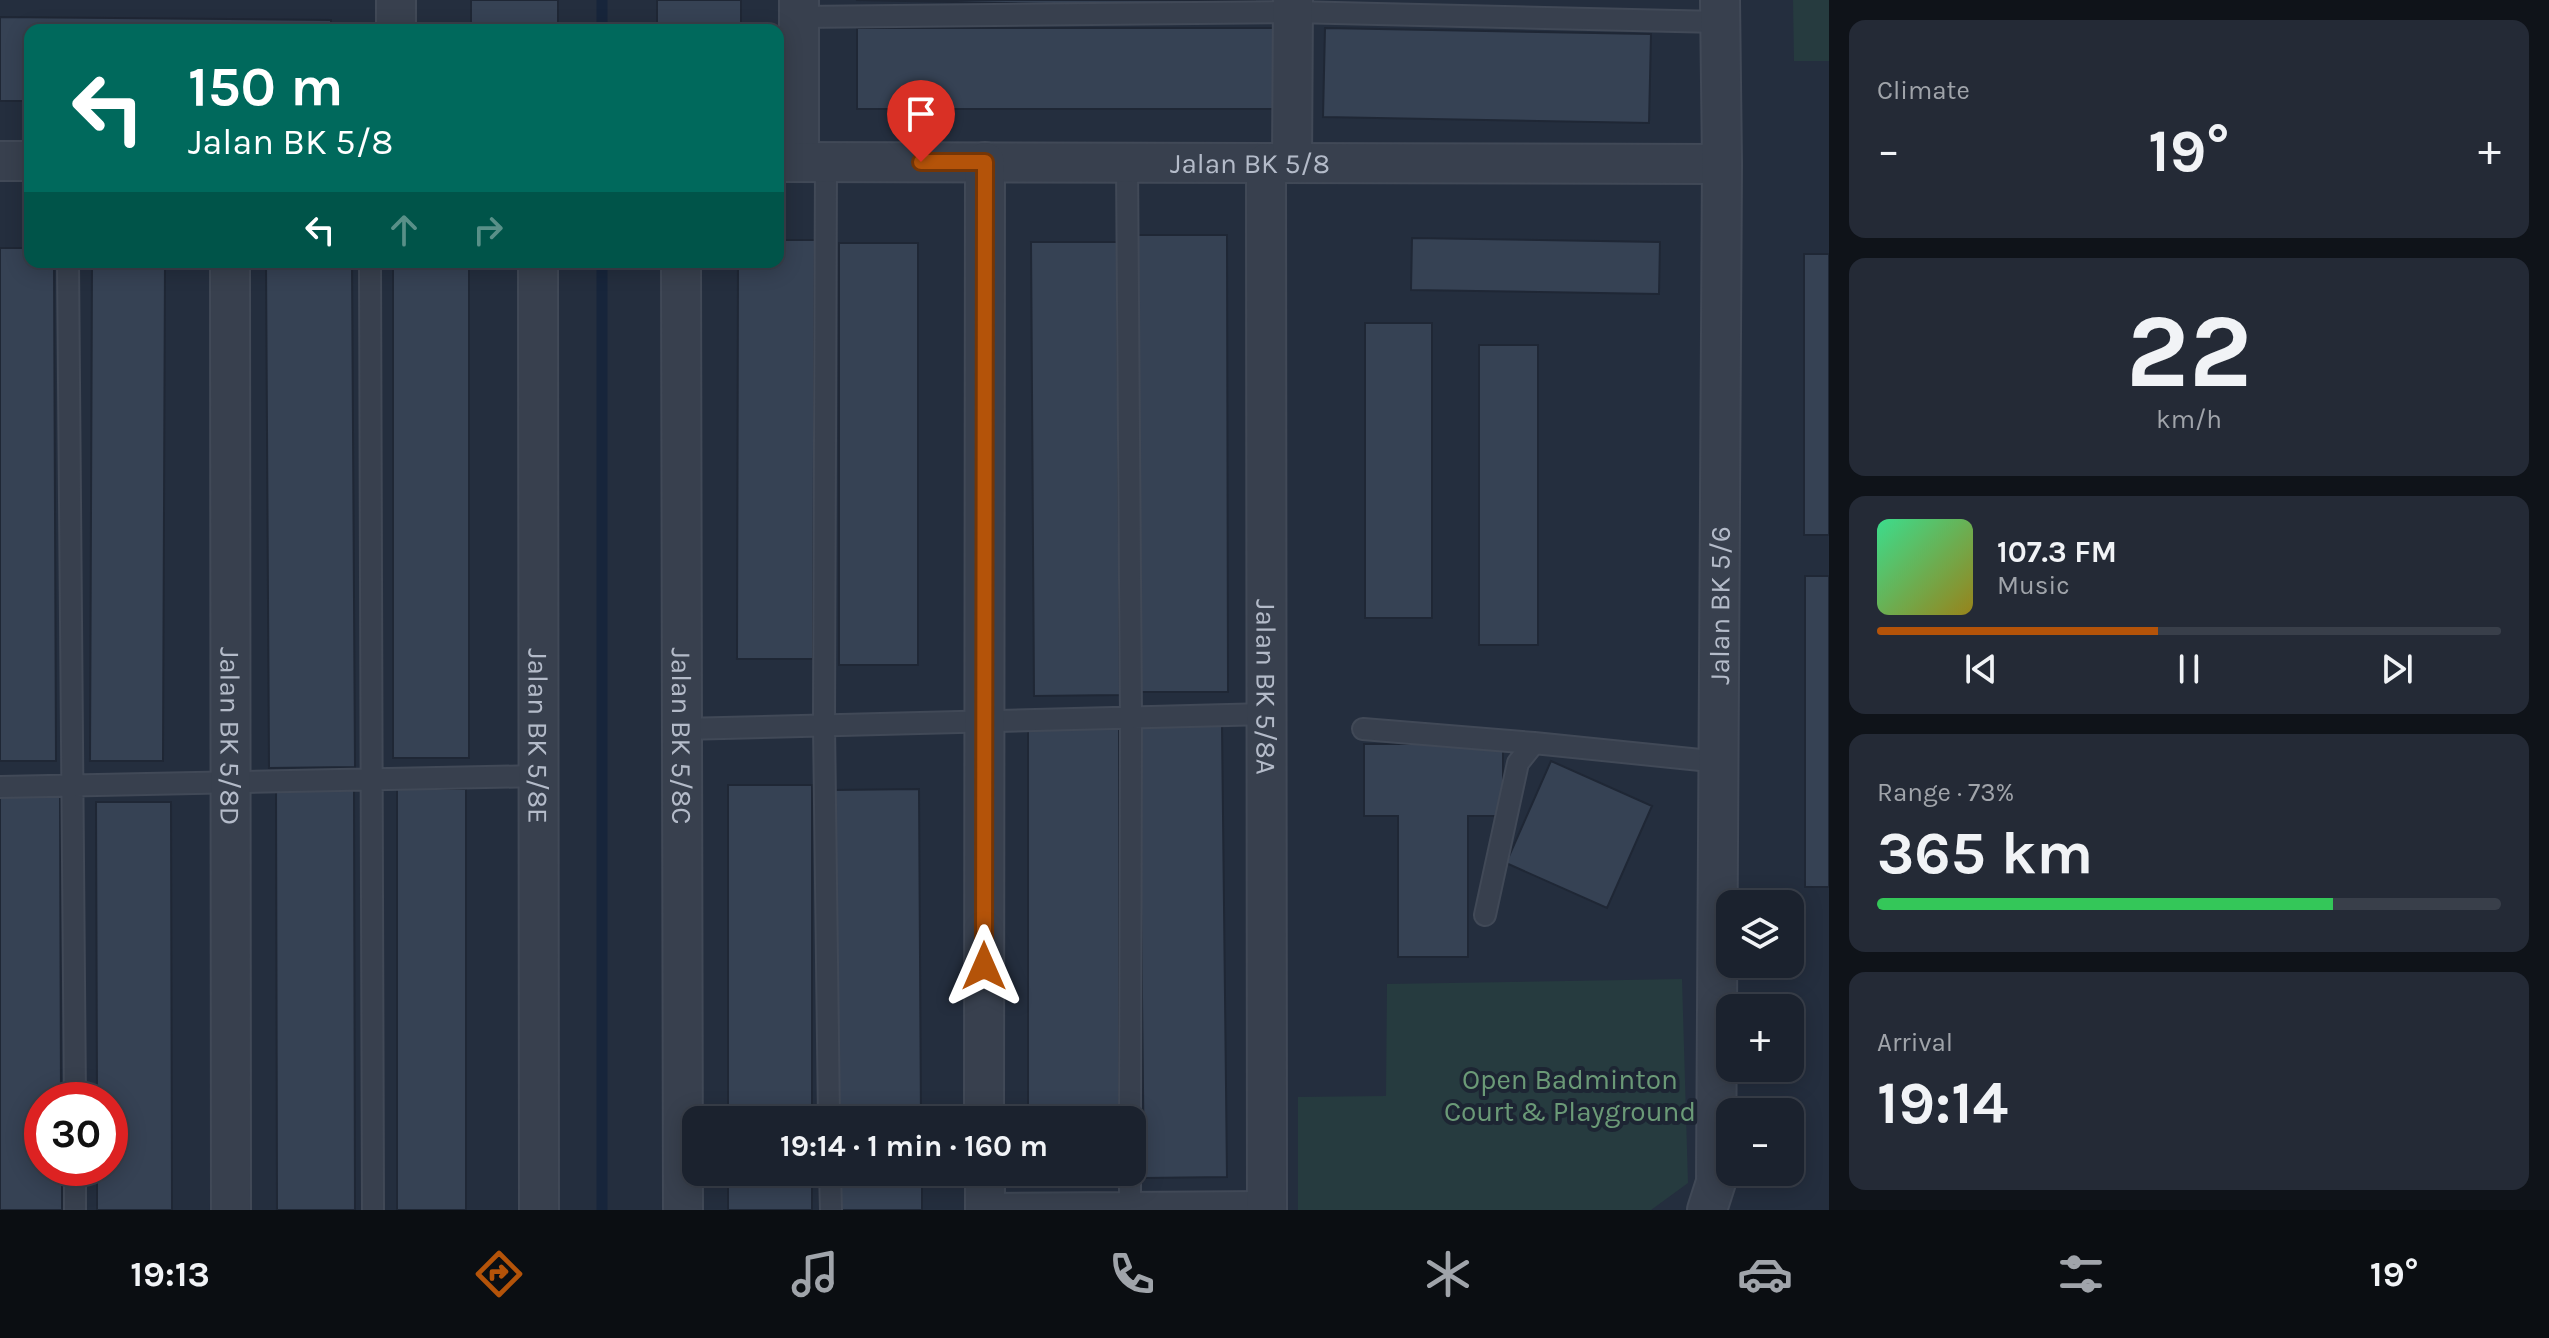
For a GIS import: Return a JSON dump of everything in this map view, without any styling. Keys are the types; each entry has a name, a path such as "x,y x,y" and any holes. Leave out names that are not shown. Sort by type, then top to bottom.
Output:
{"street":[{"path":"396,0 396,24"},
{"name":"Jalan BK 5/8A","path":"1267,1206 1267,714 1279,163 1293,6"},
{"path":"799,8 801,162"},
{"name":"Jalan BK 5/6","path":"1707,1210 1716,1182 1722,164 1719,11"},
{"path":"0,161 24,161"},
{"name":"Jalan BK 5/8","path":"801,162 1722,164"},
{"path":"984,1106 985,162"},
{"name":"Jalan BK 5/8D","path":"230,268 231,1210"},
{"name":"Jalan BK 5/8E","path":"538,268 539,1210"},
{"name":"Jalan BK 5/8C","path":"681,268 683,1210"}],"lane":[{"path":"799,8 1293,6 1719,11"},
{"path":"801,162 824,725 829,1106"},
{"path":"1127,163 1130,1106"},
{"path":"68,268 75,1082"},
{"path":"370,268 373,1210"},
{"path":"682,729 1267,714"},
{"path":"1363,729 1720,762"},
{"path":"1485,915 1518,763 1534,743"},
{"path":"0,787 539,776"},
{"path":"75,1186 75,1210"},
{"path":"830,1186 831,1210"},
{"path":"985,1195 1130,1206 1267,1206"}],"green space":[{"path":"1793,0 1829,0 1829,61 1794,61"},
{"name":"Open Badminton Court & Playground","path":"1682,979 1688,1183 1651,1210 1298,1210 1298,1097 1386,1096 1387,984"}],"building":[{"path":"471,0 558,0 558,24 471,24"},
{"path":"657,0 741,0 741,24 657,24"},
{"path":"856,0 1255,0 1255,8"},
{"path":"0,17 331,20 331,24 24,24 24,101 0,101"},
{"path":"857,28 1273,28 1273,109 857,109"},
{"path":"1325,28 1651,34 1649,123 1323,117"},
{"path":"1138,235 1227,235 1228,692 1139,692"},
{"path":"1412,238 1660,242 1659,294 1411,290"},
{"path":"784,240 815,240 813,659 737,659 738,268 784,268"},
{"path":"1031,242 1117,242 1120,695 1034,696"},
{"path":"839,243 918,243 918,665 839,665"},
{"path":"0,248 24,248 24,268 54,268 56,761 0,761"},
{"path":"1804,254 1829,254 1829,535 1804,535"},
{"path":"92,268 165,268 163,761 90,761"},
{"path":"266,268 352,268 355,767 269,768"},
{"path":"393,268 469,268 469,758 393,758"},
{"path":"1365,323 1432,323 1432,618 1365,618"},
{"path":"1479,345 1538,345 1538,645 1479,645"},
{"path":"1805,576 1829,576 1829,887 1805,887"},
{"path":"1028,720 1119,720 1119,1106 1028,1106"},
{"path":"1222,725 1227,1177 1146,1178 1139,726"},
{"path":"1364,744 1503,744 1503,816 1468,816 1468,957 1398,957 1398,816 1364,816"},
{"path":"1551,761 1652,806 1607,908 1506,863"},
{"path":"728,785 812,785 812,1106 728,1106"},
{"path":"276,786 354,786 355,1210 277,1210"},
{"path":"397,789 466,789 466,1210 397,1210"},
{"path":"919,789 921,1106 835,1106 833,790"},
{"path":"0,791 60,791 61,1082 24,1082 24,1186 62,1186 62,1210 0,1210"},
{"path":"96,802 171,802 172,1210 97,1210 97,1186 128,1186 128,1082 97,1082"},
{"path":"728,1186 812,1186 812,1210 728,1210"},
{"path":"835,1186 922,1186 922,1210 835,1210"}],"waterway":[{"path":"602,0 602,24"},
{"path":"602,268 602,1210"}],"route":[{"path":"921,162 985,162 984,966"}]}
